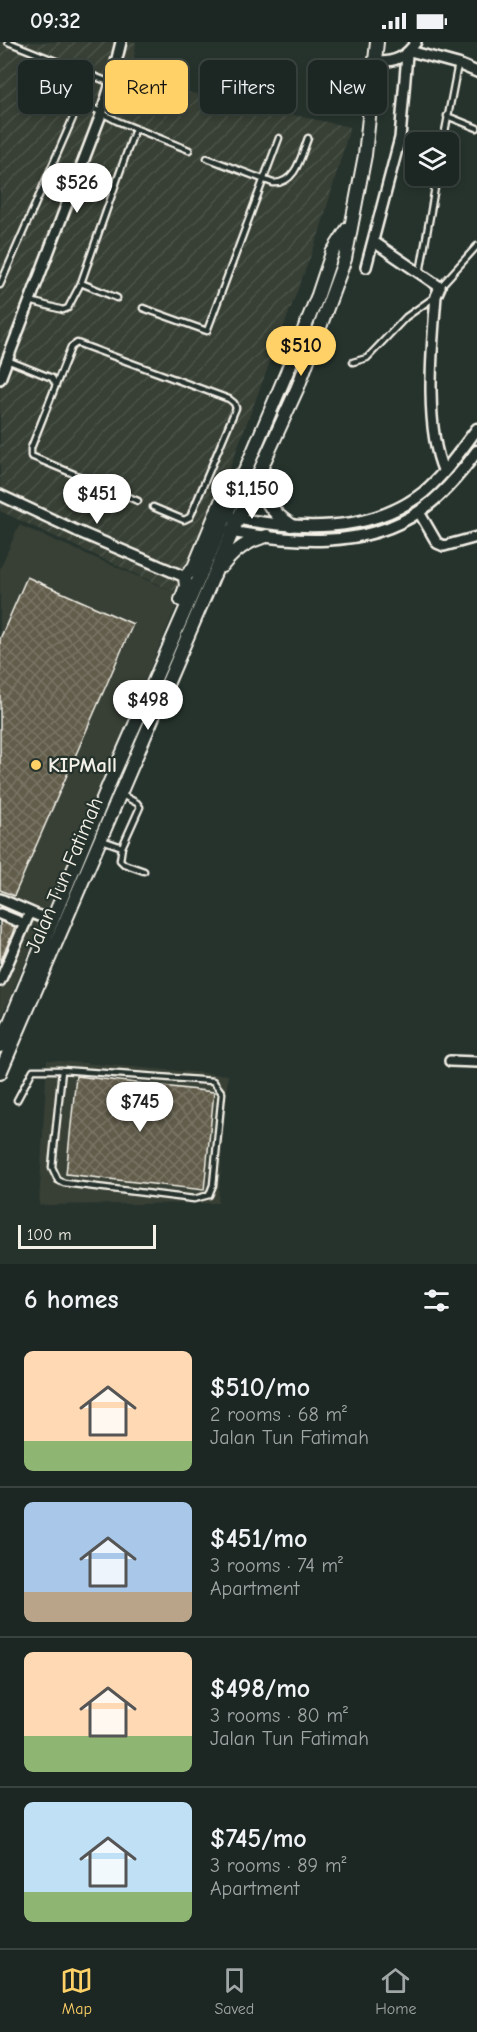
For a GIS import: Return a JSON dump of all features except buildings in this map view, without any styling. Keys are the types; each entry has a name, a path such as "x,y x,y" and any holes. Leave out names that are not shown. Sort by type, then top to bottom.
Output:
{"main road":[{"name":"Jalan Tun Fatimah","path":"376,60 377,42"},
{"name":"Jalan Tun Fatimah","path":"0,1046 182,615 232,518 265,462 298,387 345,259 369,114"},
{"name":"Jalan Tun Fatimah","path":"232,518 245,469 314,305 332,253 350,224"},
{"path":"265,462 263,478 265,499 271,509 291,525"},
{"path":"182,615 180,610 186,586 185,577 194,567 222,499 233,481 245,469"},
{"name":"Jalan Tun Fatimah","path":"0,1073 211,582 226,531"},
{"path":"211,582 239,548 255,539 267,536"}],"street":[{"path":"117,60 121,42"},
{"path":"366,267 400,138 409,53 416,42"},
{"path":"387,62 392,62 409,53 458,64 477,72"},
{"path":"0,379 4,362 30,301 105,102"},
{"path":"374,242 420,273 438,292 432,396 434,443 444,472"},
{"path":"232,518 291,525 345,524 366,521 388,514 424,491 444,472 477,429"},
{"path":"226,531 296,540 336,540 399,524 419,512 453,482 477,451"},
{"path":"0,495 185,577"},
{"path":"419,512 436,543 444,546 477,537"},
{"path":"0,899 53,922"},
{"path":"0,981 30,912"},
{"path":"0,914 25,924"},
{"path":"450,1061 477,1062"}],"lane":[{"path":"8,42 105,81"},
{"path":"445,132 458,64"},
{"path":"0,285 76,111 83,105 189,150"},
{"path":"447,116 477,128"},
{"path":"30,301 63,310 68,308 81,283 135,129"},
{"path":"143,308 207,331 279,138"},
{"path":"207,158 273,183 281,183 293,175 308,138"},
{"path":"420,273 435,186"},
{"path":"353,362 367,358 406,317 438,292 477,246"},
{"path":"81,283 117,298"},
{"path":"138,501 31,456 31,448 71,347 77,343 229,399 234,403 236,408 190,517 184,520 153,507"},
{"path":"4,362 52,378 56,385"},
{"path":"120,794 140,807 122,846 120,860 124,864 144,871"},
{"path":"101,840 122,846"},
{"path":"17,1100 33,1070 62,1070 213,1081 222,1093 213,1185 209,1195 194,1198 64,1183 58,1180 52,1167 62,1070"}],"shaded area":[{"path":"0,42 136,42 134,60 105,60 105,114 188,114 188,92 200,95 200,114 289,114 350,127 319,234 181,595 0,511"},
{"path":"19,525 181,595 0,1021 0,569"},
{"path":"47,1060 228,1075 218,1203 39,1205"}],"place":[{"name":"KIPMall","path":"36,765"}]}
